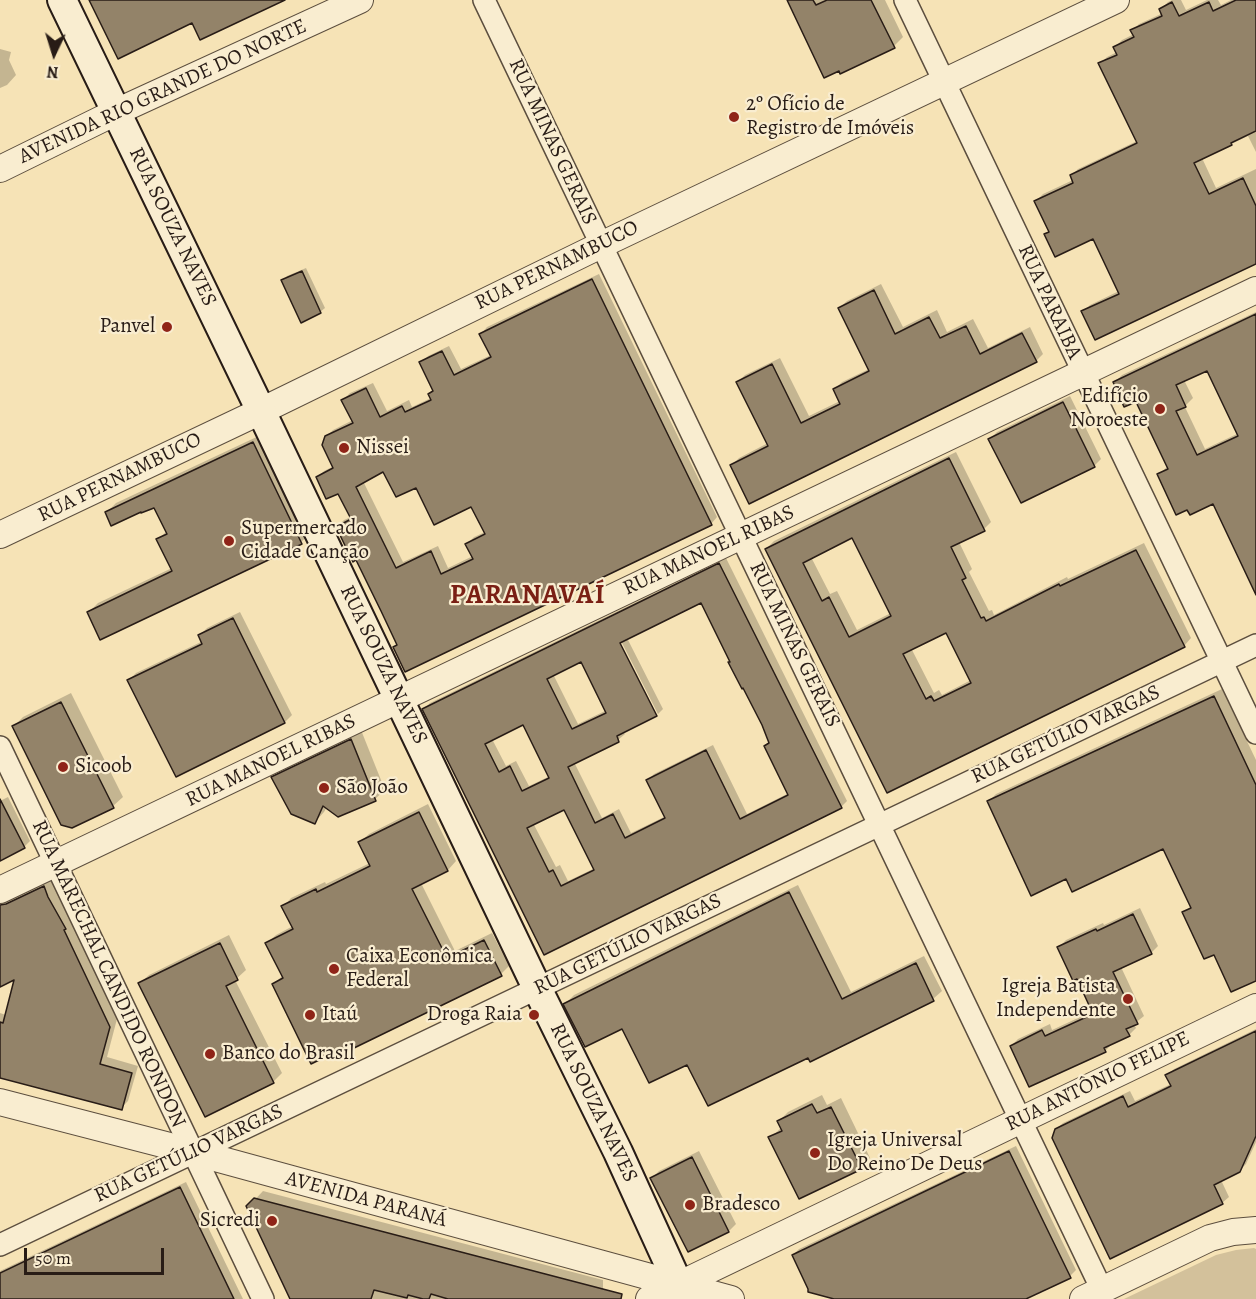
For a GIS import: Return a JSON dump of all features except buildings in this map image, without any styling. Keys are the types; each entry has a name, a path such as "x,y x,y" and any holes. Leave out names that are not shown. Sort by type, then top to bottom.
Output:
{"main road":[{"name":"RUA SOUZA NAVES","path":"62,0 618,1152 682,1292"}],"street":[{"name":"AVENIDA RIO GRANDE DO NORTE","path":"0,169 116,112 360,0"},
{"name":"RUA MINAS GERAIS","path":"484,0 1020,1120 1092,1294"},
{"name":"RUA PARAIBA","path":"905,0 1256,733"},
{"name":"RUA PERNAMBUCO","path":"0,535 1116,0"},
{"name":"RUA MANOEL RIBAS","path":"0,890 1256,290"},
{"name":"RUA GETÚLIO VARGAS","path":"0,1245 1256,645"},
{"name":"RUA MARECHAL CANDIDO RONDON","path":"0,747 263,1299"},
{"name":"RUA ANTÔNIO FELIPE","path":"649,1299 682,1292 1020,1120 1256,1007"},
{"name":"AVENIDA PARANÁ","path":"0,1102 193,1152 682,1292 731,1299"},
{"path":"1092,1294 1210,1238 1233,1232 1251,1231 1256,1208"}],"shaded area":[{"path":"1256,1249 1256,1299 1124,1299 1216,1255"}],"place":[{"name":"2º Ofício de Registro de Imóveis","path":"734,117"},
{"name":"Panvel","path":"167,327"},
{"name":"Edifício Noroeste","path":"1160,409"},
{"name":"Nissei","path":"344,448"},
{"name":"Supermercado Cidade Canção","path":"229,541"},
{"name":"Sicoob","path":"63,767"},
{"name":"São João","path":"324,788"},
{"name":"Caixa Econômica Federal","path":"334,969"},
{"name":"Igreja Batista Independente","path":"1128,999"},
{"name":"Itaú","path":"310,1015"},
{"name":"Droga Raia","path":"534,1015"},
{"name":"Banco do Brasil","path":"210,1054"},
{"name":"Igreja Universal Do Reino De Deus","path":"815,1153"},
{"name":"Bradesco","path":"690,1205"},
{"name":"Sicredi","path":"272,1221"}],"district":[{"name":"PARANAVAÍ","path":"528,596"}]}
